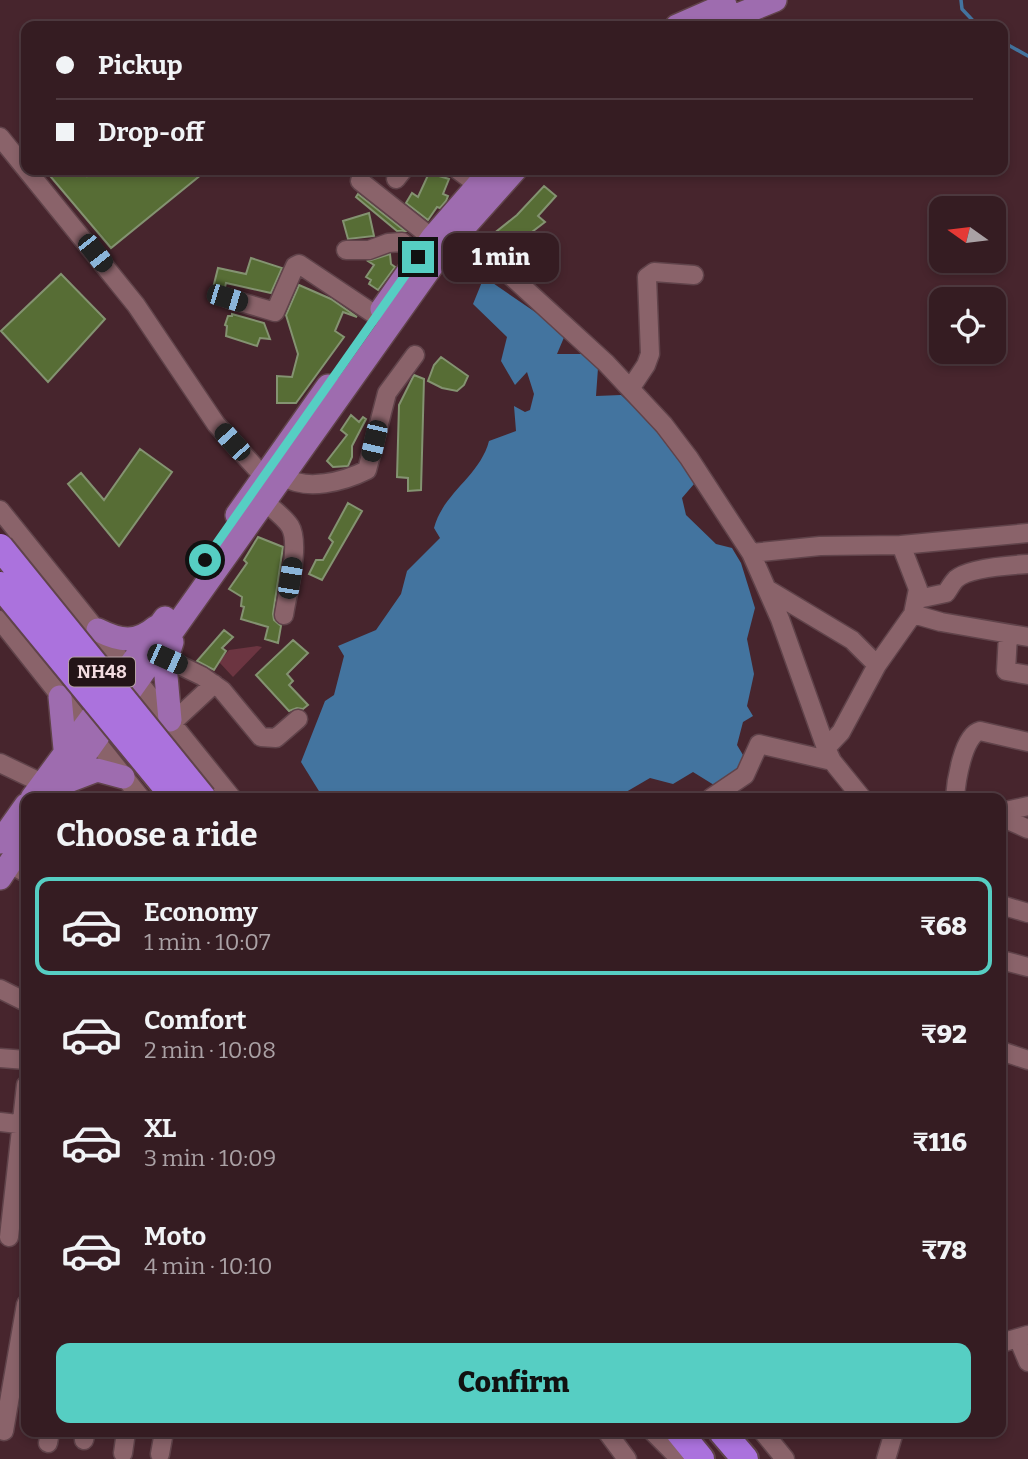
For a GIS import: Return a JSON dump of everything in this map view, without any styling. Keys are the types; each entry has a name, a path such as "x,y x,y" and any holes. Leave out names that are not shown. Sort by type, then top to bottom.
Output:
{"highway":[{"name":"NH48","path":"0,547 200,793"},
{"name":"NH48","path":"0,585 171,793"},
{"path":"682,1437 701,1459"},
{"path":"726,1437 745,1459"}],"main road":[{"path":"689,21 737,0"},
{"path":"723,21 775,0"},
{"path":"98,630 117,639 136,640 171,621 265,502 274,477 377,316 432,238 455,224 509,175"},
{"path":"48,791 274,477 383,332 485,178"},
{"path":"171,621 166,680 171,721"},
{"path":"48,791 65,749 60,698"},
{"path":"65,749 89,733"},
{"path":"48,791 97,770 123,777"},
{"path":"0,842 21,813"},
{"path":"12,872 21,851"}],"street":[{"path":"0,137 21,163"},
{"path":"31,175 136,305 216,424 274,477 297,484 312,485 367,470 387,393 415,355"},
{"path":"360,181 432,238"},
{"path":"455,224 552,311 664,425 689,458 751,553 829,755 858,793"},
{"path":"346,250 369,250 388,243 402,242 418,257"},
{"path":"227,298 275,312 295,266 299,264 377,316"},
{"path":"630,389 650,354 649,274 694,275"},
{"path":"265,502 290,526 293,535 293,560 284,615"},
{"path":"0,510 228,793"},
{"path":"751,553 820,546 901,545 1028,533"},
{"path":"829,755 877,665 915,606 918,589 901,545"},
{"path":"915,606 946,593 956,579 964,575 1002,566 1028,564"},
{"path":"767,589 852,640 877,665"},
{"path":"915,606 1008,634 1028,637"},
{"path":"0,620 137,793"},
{"path":"1008,634 1006,671 1028,675"},
{"path":"167,659 214,684 261,737 275,738 298,719"},
{"path":"171,721 214,684"},
{"path":"955,793 957,777 969,738 974,732 1028,742"},
{"path":"718,793 745,775 759,744 829,755"},
{"path":"0,763 48,791"},
{"path":"1006,811 1028,806"},
{"path":"1006,818 1028,829"},
{"path":"1006,906 1028,913"},
{"path":"1006,961 1028,967"},
{"path":"0,989 21,1000"},
{"path":"1006,1053 1028,1060"},
{"path":"0,1058 21,1060"},
{"path":"0,1122 21,1124"},
{"path":"9,1237 21,1141"},
{"path":"4,1431 15,1344 21,1322"},
{"path":"1016,1338 1028,1362"},
{"path":"122,1452 125,1437"},
{"path":"160,1454 163,1437"},
{"path":"611,1437 627,1459"},
{"path":"658,1437 680,1459"},
{"path":"741,1437 752,1459"},
{"path":"767,1437 785,1459"},
{"path":"886,1459 893,1437"}],"shaded area":[{"path":"262,647 233,677 219,662 229,650"}],"water":[{"path":"484,277 541,316 556,320 565,335 557,354 590,354 598,368 596,396 621,395 681,452 694,484 682,498 686,515 716,544 732,548 741,563 755,608 747,639 754,674 747,706 753,716 743,722 737,745 743,755 739,771 714,785 693,772 673,784 650,778 626,793 320,793 301,762 325,701 334,695 344,656 338,646 376,630 401,594 407,571 440,538 434,528 439,516 478,464 489,441 516,431 514,406 525,412 530,410 534,394 527,372 515,385 501,361 507,337 473,304"}],"building":[{"path":"49,175 201,175 111,248"},
{"path":"428,175 449,179 443,194 448,196 446,201 440,208 437,207 428,220 406,203 412,193 418,197"},
{"path":"544,186 556,196 538,216 545,222 519,242 537,262 526,272 509,250 506,253 492,235 517,215"},
{"path":"358,194 405,231 397,231 356,197"},
{"path":"369,213 374,236 348,239 343,221"},
{"path":"390,254 391,264 395,267 378,290 369,284 371,280 366,277 374,265 368,261"},
{"path":"251,258 282,268 271,293 226,283 225,287 219,290 213,288 218,268 246,274"},
{"path":"61,274 105,319 48,382 1,331"},
{"path":"299,285 331,299 357,317 343,312 335,331 344,337 296,403 277,403 277,376 292,377 298,354 286,315"},
{"path":"232,314 264,323 270,339 260,338 257,346 226,336 225,325 228,316"},
{"path":"441,357 468,376 457,391 428,381 434,365"},
{"path":"414,375 424,379 421,490 408,491 408,478 397,477 399,405"},
{"path":"351,415 359,422 363,417 366,419 352,446 352,457 348,466 333,467 327,461 347,435 341,430"},
{"path":"140,449 172,472 119,546 68,484 81,473 104,500"},
{"path":"348,503 362,511 322,580 309,574 316,560 323,560 333,542 329,538"},
{"path":"258,537 283,547 273,614 274,620 281,626 278,643 265,639 268,627 241,619 244,607 241,606 242,597 229,589 247,563 244,560"},
{"path":"224,630 233,637 222,648 226,651 214,670 197,661"},
{"path":"293,640 308,653 287,674 293,681 289,685 308,705 303,709 289,711 256,675"}],"waterway":[{"path":"961,0 962,9 973,21"},
{"path":"1008,45 1028,56"}],"route":[{"path":"205,560 418,257"}]}
